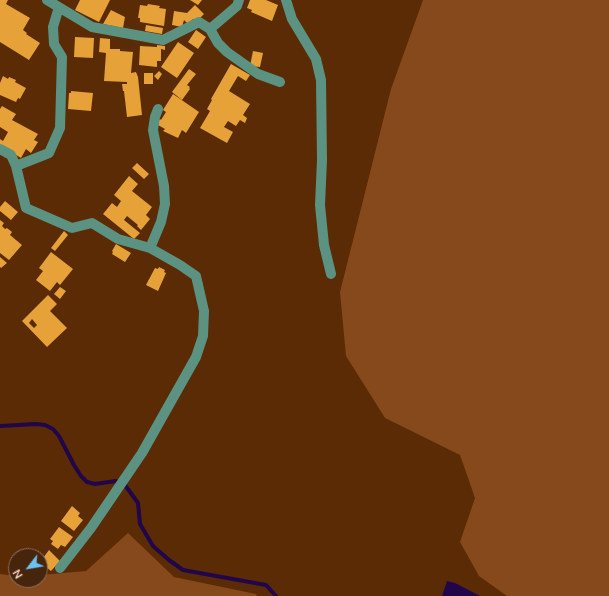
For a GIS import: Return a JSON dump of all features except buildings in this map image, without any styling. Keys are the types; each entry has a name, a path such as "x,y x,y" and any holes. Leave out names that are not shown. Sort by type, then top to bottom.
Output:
{"street":[{"path":"47,0 92,27 162,40 199,22 210,29 218,43 227,52 258,74 280,82"},
{"path":"210,29 237,6 239,0"},
{"path":"286,0 292,19 316,58 321,80 322,160 320,204 324,245 331,274"},
{"path":"16,166 49,153 60,128 62,57 54,44 53,27 59,7"},
{"path":"150,248 161,222 165,204 164,186 153,130 158,109"},
{"path":"0,149 11,155 16,166 26,208 72,228 92,223 118,239 150,248 180,265 196,276 204,311 203,336 196,357 142,453 91,528 60,568"}],"shaded area":[{"path":"423,0 609,0 609,596 507,596 479,576 460,542 475,498 460,455 385,418 346,356 340,292 391,89"},
{"path":"128,533 174,577 256,594 257,596 0,596 0,574 8,575 8,588 48,588 48,574 86,571"},
{"path":"447,581 455,583 480,596 442,596"}],"waterway":[{"path":"0,426 45,425 53,429 59,436 74,465 87,482 95,484 116,481 125,485 138,503 140,524 153,546 183,570 266,585 276,596"}]}
